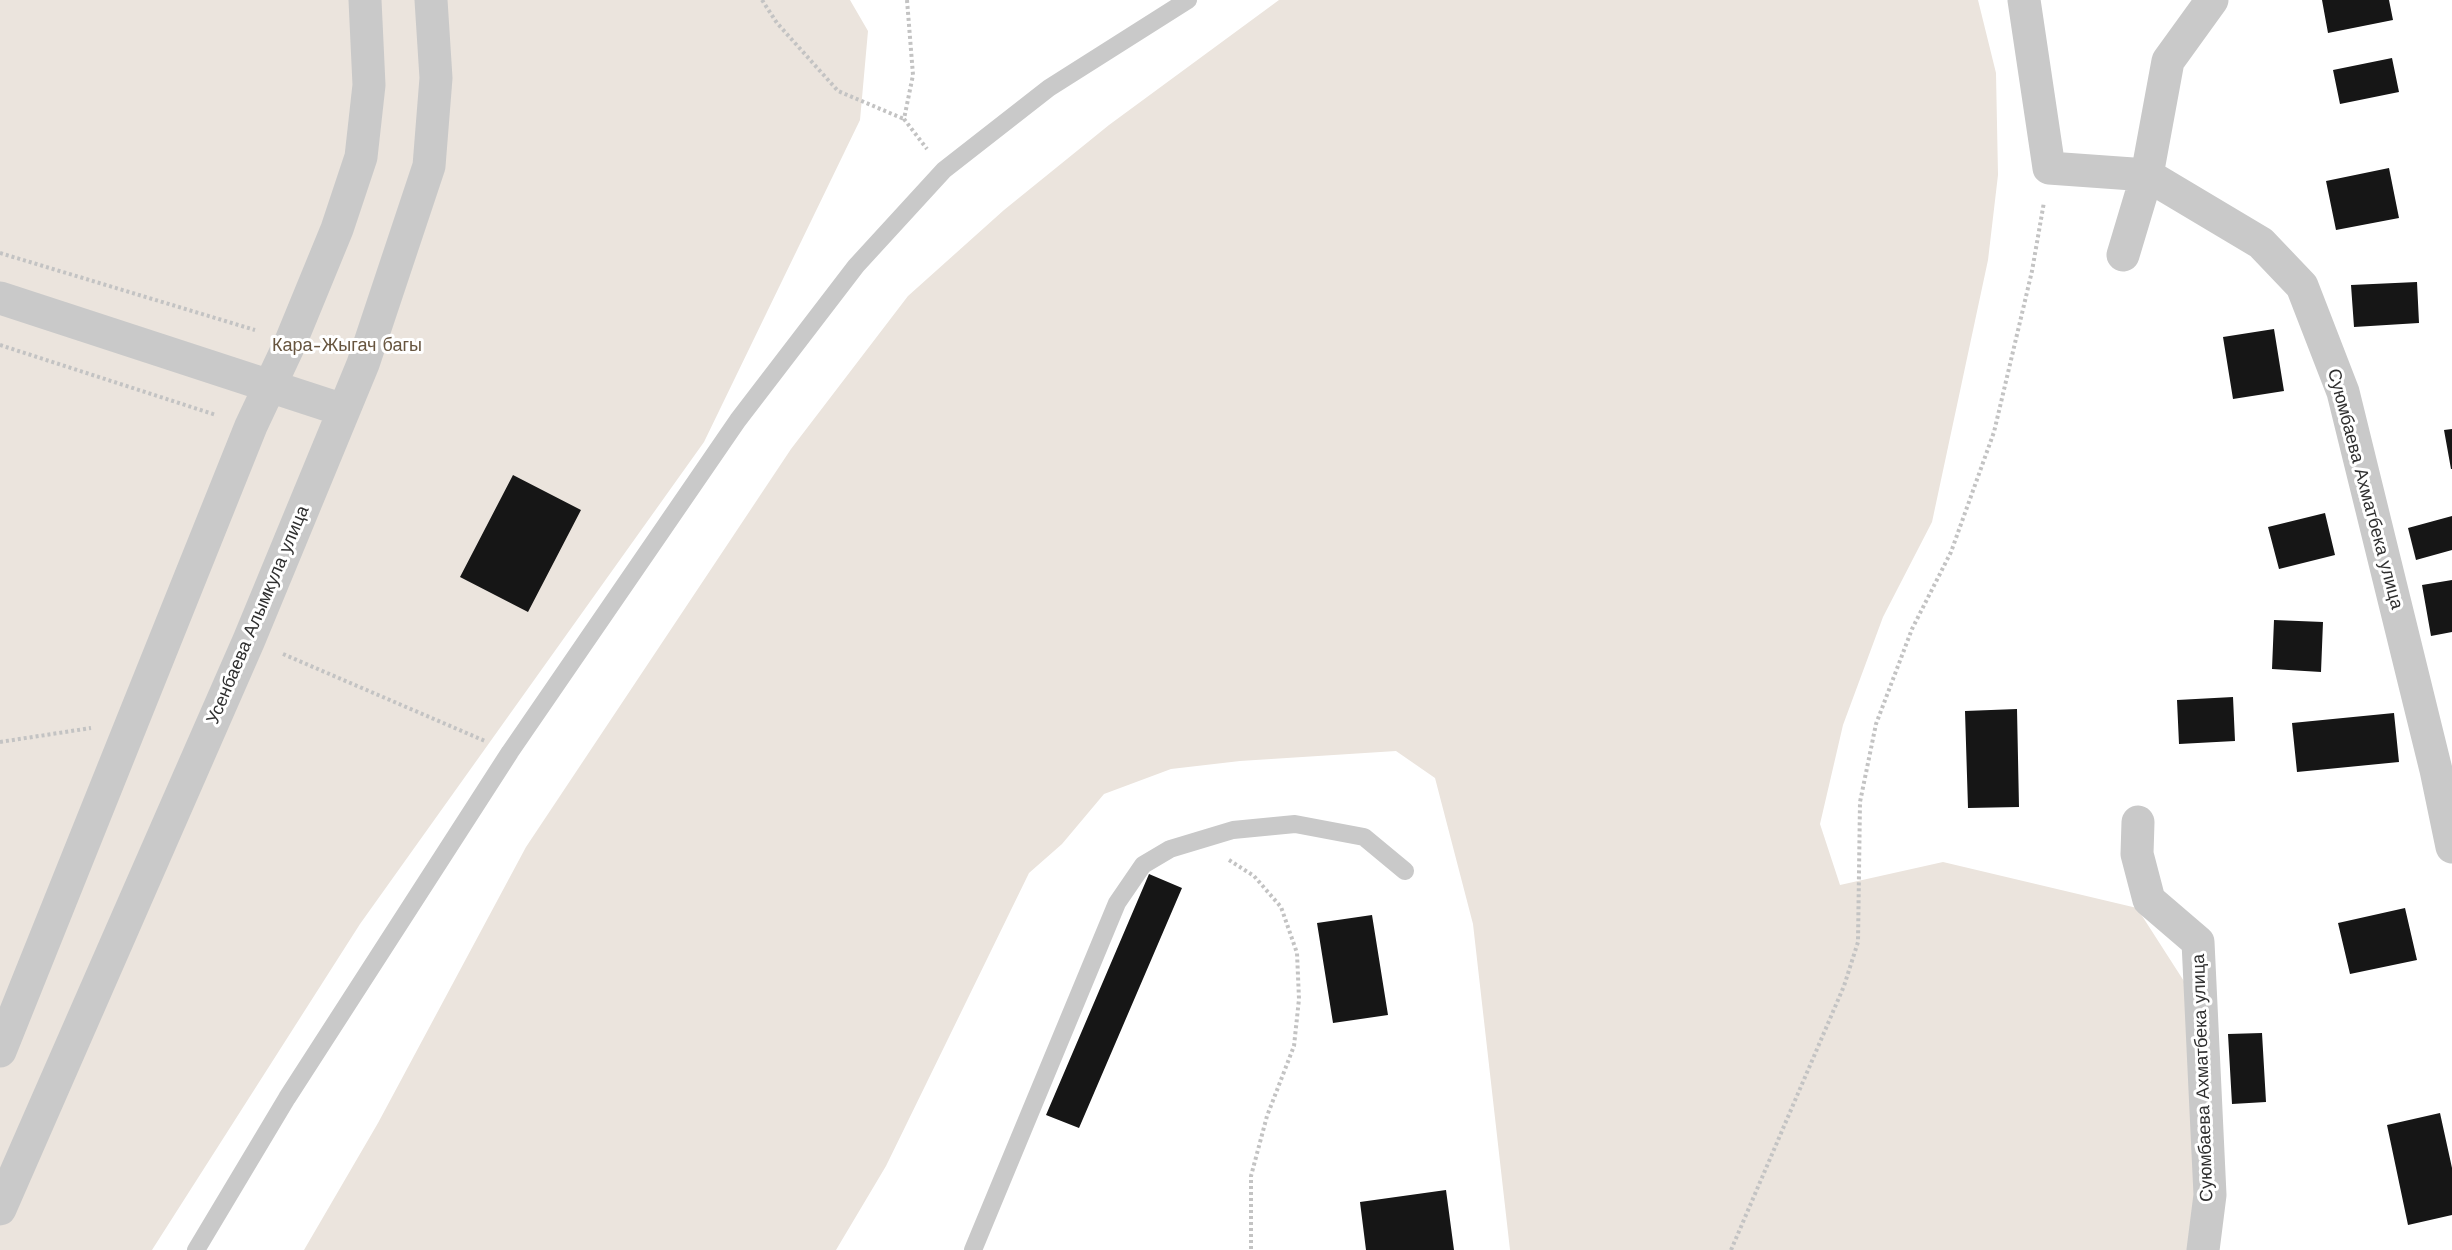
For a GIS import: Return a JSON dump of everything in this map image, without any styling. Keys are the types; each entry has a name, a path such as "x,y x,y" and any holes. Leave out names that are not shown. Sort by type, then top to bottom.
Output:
{"street":[{"path":"0,1051 251,426 291,341 337,229 361,157 369,85 365,0"},
{"name":"Усенбаева Алымкула улица","path":"0,1209 249,640 363,364 429,166 436,78 431,0"},
{"path":"2024,0 2049,168"},
{"path":"2123,255 2147,175 2168,61 2212,0"},
{"name":"Суюмбаева Ахматбека улица","path":"2049,168 2147,175 2261,243 2302,286 2343,392 2433,759 2452,847"},
{"path":"0,298 343,410"},
{"name":"Суюмбаева Ахматбека улица","path":"2138,822 2137,854 2149,900 2198,942 2210,1196 2203,1250"}],"lane":[{"path":"196,1250 287,1098 510,752 738,420 855,266 944,170 1049,88 1188,0"},
{"path":"973,1250 1117,903 1143,864 1170,849 1233,830 1295,824 1364,837 1405,871"}],"path":[{"path":"762,0 777,23 838,91 903,119 944,170"},
{"path":"903,119 913,75 907,0"},
{"path":"1731,1250 1845,986 1858,942 1860,802 1876,724 1912,629 1951,552 1994,432 2032,272 2049,168"},
{"path":"0,253 291,341"},
{"path":"0,345 251,426"},
{"path":"249,640 510,752"},
{"path":"0,741 132,722"},
{"path":"1227,859 1254,876 1281,907 1297,953 1299,999 1294,1046 1268,1116 1251,1176 1251,1250"}],"green space":[{"name":"Кара-Жыгач багы","path":"0,0 850,0 868,31 860,120 704,442 360,924 152,1250 0,1250"},
{"path":"1279,0 1978,0 1996,73 1998,175 1988,260 1932,522 1883,617 1843,725 1820,824 1840,885 1943,862 2137,908 2189,989 2197,1177 2188,1250 1510,1250 1473,924 1435,778 1396,751 1240,761 1171,769 1104,794 1062,844 1029,873 886,1166 836,1250 304,1250 378,1123 526,847 791,449 908,296 1004,210 1109,125"}],"building":[{"path":"2322,0 2389,0 2393,20 2328,33"},
{"path":"2392,58 2399,92 2340,104 2333,70"},
{"path":"2389,168 2399,218 2336,230 2326,181"},
{"path":"2417,282 2419,323 2354,327 2351,285"},
{"path":"2274,329 2284,391 2233,399 2223,337"},
{"path":"2452,429 2452,469 2451,469 2444,430"},
{"path":"513,475 581,510 528,612 460,577"},
{"path":"2325,513 2335,555 2279,569 2268,527"},
{"path":"2452,516 2452,550 2416,560 2408,528"},
{"path":"2452,580 2452,632 2431,636 2422,585"},
{"path":"2274,620 2323,622 2321,672 2272,669"},
{"path":"2233,697 2235,741 2179,744 2177,700"},
{"path":"2017,709 2019,807 1968,808 1965,711"},
{"path":"2394,713 2399,762 2297,772 2292,723"},
{"path":"1149,874 1182,888 1079,1128 1046,1115"},
{"path":"2405,908 2417,960 2350,974 2338,923"},
{"path":"1372,915 1388,1015 1333,1023 1317,923"},
{"path":"2262,1033 2266,1102 2232,1104 2228,1034"},
{"path":"2440,1113 2452,1168 2452,1215 2408,1225 2387,1125"},
{"path":"1446,1190 1454,1250 1366,1250 1360,1202"}]}
